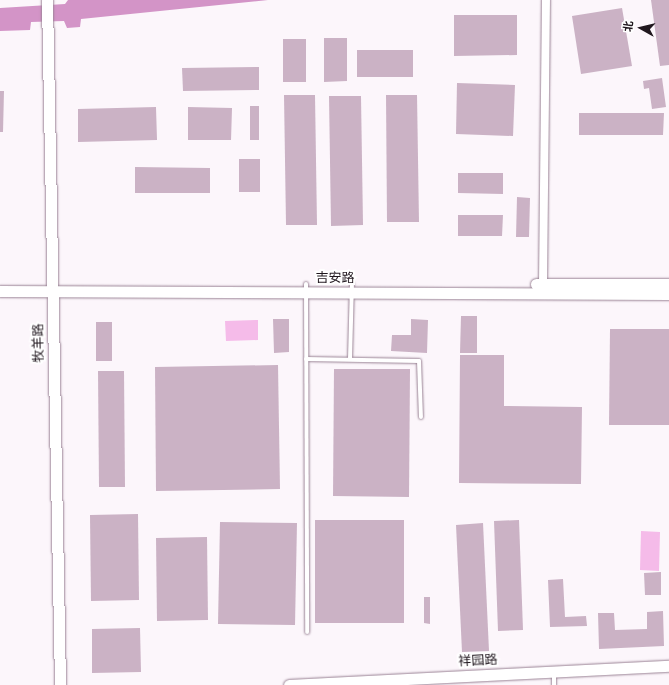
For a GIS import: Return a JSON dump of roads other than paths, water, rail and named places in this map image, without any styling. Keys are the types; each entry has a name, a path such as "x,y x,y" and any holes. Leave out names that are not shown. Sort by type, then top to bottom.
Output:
{"street":[{"name":"牧羊路","path":"47,0 60,685"},
{"path":"543,284 546,0"},
{"name":"吉安路","path":"0,283 52,288"},
{"name":"吉安路","path":"352,288 543,284 669,284"},
{"name":"吉安路","path":"0,291 52,288 352,288 669,294"},
{"name":"祥园路","path":"289,685 424,682 554,672 669,666"}],"lane":[{"path":"306,288 307,632"},
{"path":"350,358 352,288"},
{"path":"306,359 350,358 420,361 421,417"},
{"path":"554,672 554,685"}]}
